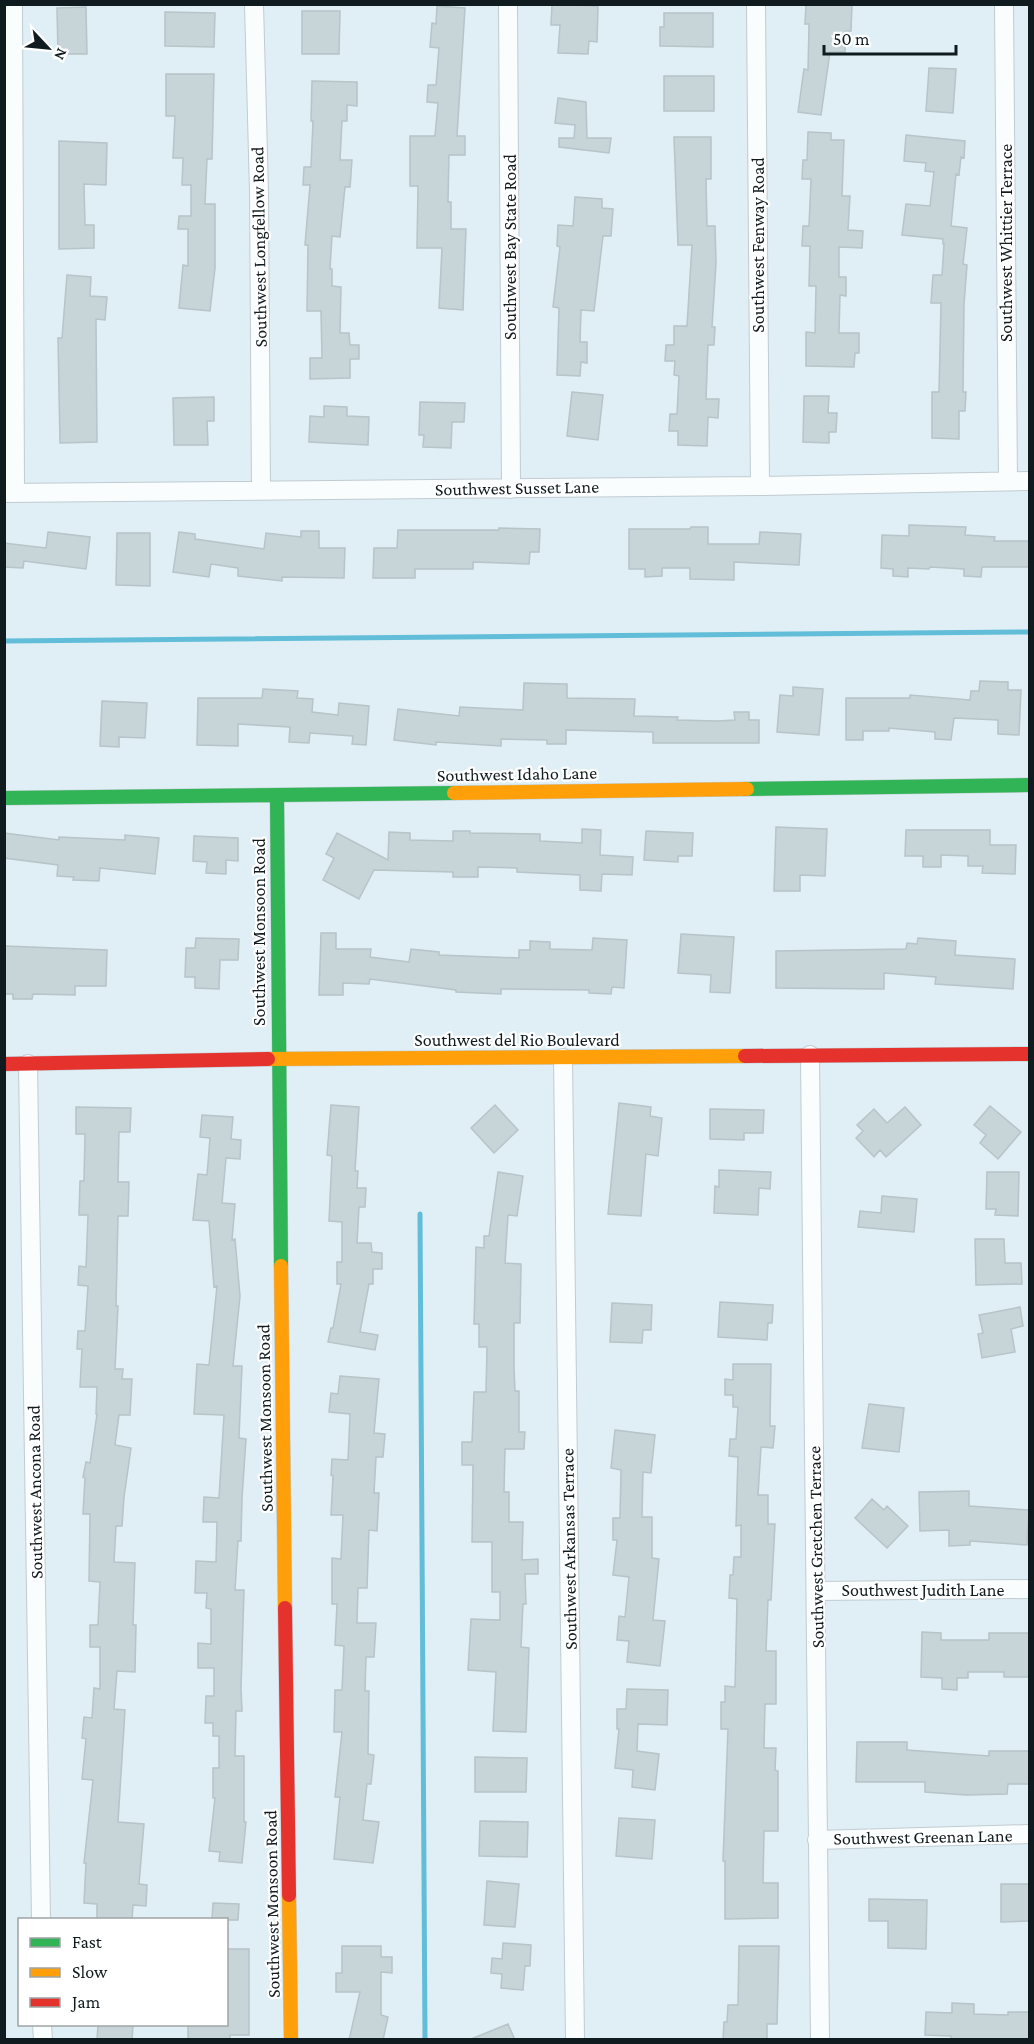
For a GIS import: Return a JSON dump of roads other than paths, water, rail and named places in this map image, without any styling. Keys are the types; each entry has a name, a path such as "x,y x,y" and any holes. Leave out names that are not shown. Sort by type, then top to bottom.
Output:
{"street":[{"path":"10,493 13,4"},
{"name":"Southwest Longfellow Road","path":"254,4 259,192 261,490"},
{"name":"Southwest Bay State Road","path":"508,4 511,489"},
{"name":"Southwest Fenway Road","path":"756,4 760,486"},
{"name":"Southwest Whittier Terrace","path":"1004,4 1008,481"},
{"name":"Southwest Susset Lane","path":"10,493 511,489 1029,481"},
{"name":"Southwest Idaho Lane","path":"4,798 1029,785"},
{"name":"Southwest Monsoon Road","path":"277,796 278,1059 291,2040"},
{"name":"Southwest del Rio Boulevard","path":"4,1064 278,1059 1029,1053"},
{"name":"Southwest Gretchen Terrace","path":"810,1055 820,2040"},
{"name":"Southwest Arkansas Terrace","path":"563,1058 575,2040"},
{"name":"Southwest Ancona Road","path":"28,1064 41,1918"},
{"name":"Southwest Judith Lane","path":"816,1591 1029,1589"},
{"name":"Southwest Greenan Lane","path":"817,1840 1029,1834"}],"waterway":[{"path":"4,641 1030,632"},
{"path":"420,1214 425,2040"}]}
